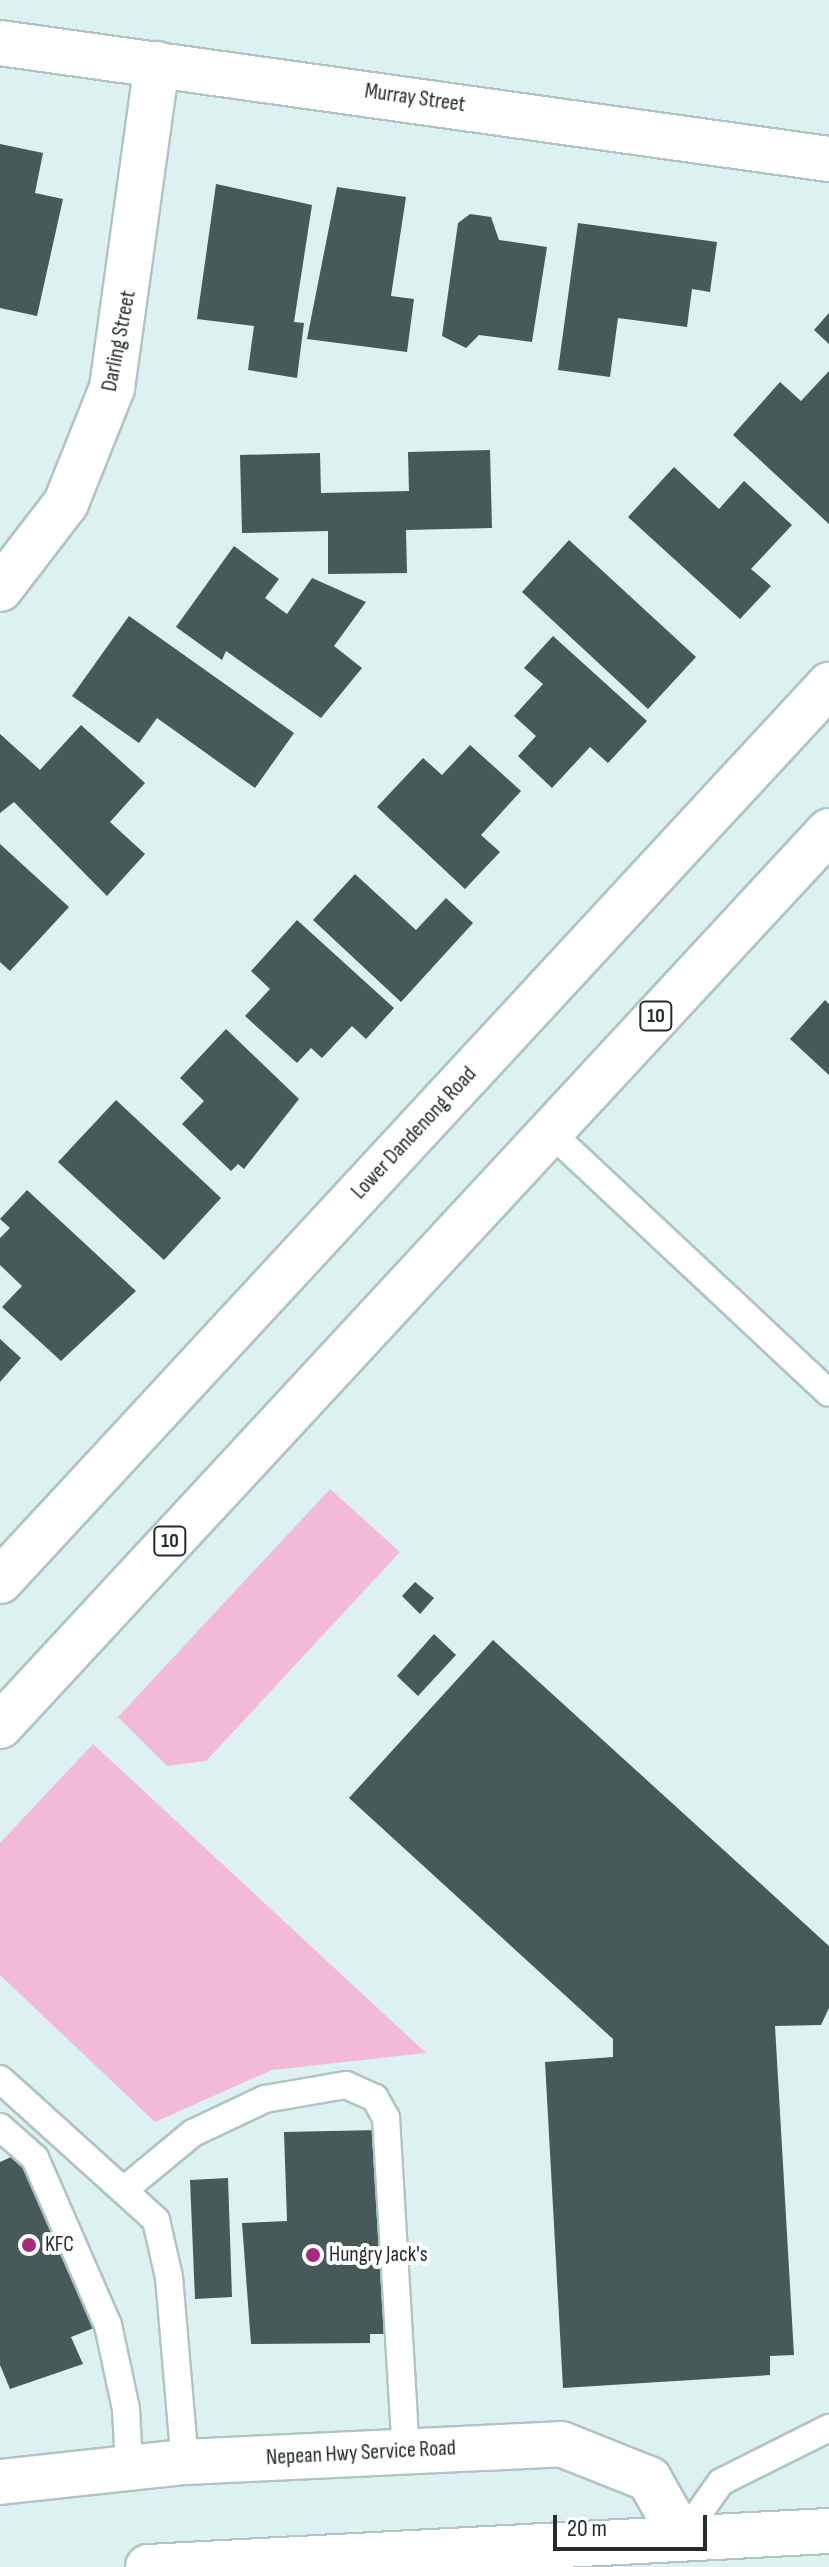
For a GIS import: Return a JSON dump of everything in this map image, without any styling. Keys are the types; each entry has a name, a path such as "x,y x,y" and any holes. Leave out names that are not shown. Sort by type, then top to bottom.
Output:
{"main road":[{"name":"Murray Street","path":"0,43 829,159"},
{"name":"Darling Street","path":"0,589 66,503 112,388 157,64"},
{"name":"Lower Dandenong Road","path":"0,1581 829,685"},
{"name":"10","path":"0,1726 829,831"},
{"name":"Nepean Hwy Service Road","path":"0,2482 185,2462 406,2450 583,2449 655,2484 682,2537"},
{"path":"148,2567 829,2531"}],"lane":[{"path":"549,1131 829,1393"},
{"path":"0,2079 150,2211 162,2238 185,2462"},
{"path":"125,2189 193,2133 265,2099 346,2085 375,2098 386,2118 406,2450"},
{"path":"0,2127 35,2158 108,2325 126,2409 129,2466"},
{"path":"682,2537 721,2482 829,2428"}],"shaded area":[{"path":"330,1489 400,1552 206,1761 167,1766 118,1717"},
{"path":"93,1744 426,2053 272,2070 155,2122 0,1975 0,1843"}],"building":[{"path":"0,144 43,153 35,193 63,199 37,316 0,308"},
{"path":"216,184 312,205 294,322 304,323 297,378 248,370 254,326 197,319"},
{"path":"337,187 406,197 391,296 414,299 407,352 307,339"},
{"path":"470,214 491,217 499,240 547,247 532,342 479,335 466,348 442,336 458,223"},
{"path":"578,223 717,242 710,292 692,289 687,327 618,318 610,377 558,370"},
{"path":"829,313 829,344 814,330"},
{"path":"829,371 829,524 733,435 780,382 801,401"},
{"path":"490,450 492,528 406,530 407,573 328,574 328,531 242,533 240,455 320,453 321,493 409,491 408,452"},
{"path":"674,467 719,509 744,481 792,525 751,569 771,586 740,619 628,517"},
{"path":"569,540 696,657 648,709 522,592"},
{"path":"234,546 279,579 265,598 287,614 312,578 366,602 334,646 362,668 321,718 226,651 222,660 176,627"},
{"path":"129,616 294,733 255,788 157,718 139,743 72,696"},
{"path":"553,636 647,721 608,763 590,747 552,788 518,756 536,736 514,716 543,684 524,668"},
{"path":"81,725 145,783 110,822 145,854 107,896 14,802 0,813 0,734 40,770"},
{"path":"470,745 521,791 481,835 500,852 465,889 377,807 423,758 442,775"},
{"path":"0,844 69,907 10,971 0,962"},
{"path":"355,874 416,930 446,898 473,923 401,1002 313,920"},
{"path":"297,920 394,1008 366,1039 352,1026 322,1058 311,1048 297,1063 245,1016 270,989 251,971"},
{"path":"825,1000 829,1004 829,1075 790,1039"},
{"path":"226,1029 299,1099 244,1169 238,1164 231,1171 182,1124 204,1101 180,1078"},
{"path":"116,1100 221,1198 164,1260 58,1162"},
{"path":"27,1190 136,1291 61,1361 2,1307 22,1286 0,1265 0,1238 10,1228 0,1219"},
{"path":"0,1339 21,1358 0,1382"},
{"path":"415,1582 434,1598 420,1614 402,1596"},
{"path":"434,1634 456,1655 418,1696 397,1676"},
{"path":"493,1640 829,1946 829,2008 821,2025 775,2026 794,2355 770,2356 770,2375 563,2388 545,2062 613,2057 613,2039 349,1798"},
{"name":"Hungry Jack's","path":"379,2130 385,2334 370,2334 370,2343 251,2344 242,2223 287,2221 284,2132"},
{"name":"KFC","path":"20,2153 94,2328 71,2337 83,2364 10,2389 0,2365 0,2162"},
{"path":"228,2178 232,2297 195,2299 190,2180"}],"place":[{"name":"KFC","path":"29,2245"},
{"name":"Hungry Jack's","path":"313,2255"}]}
